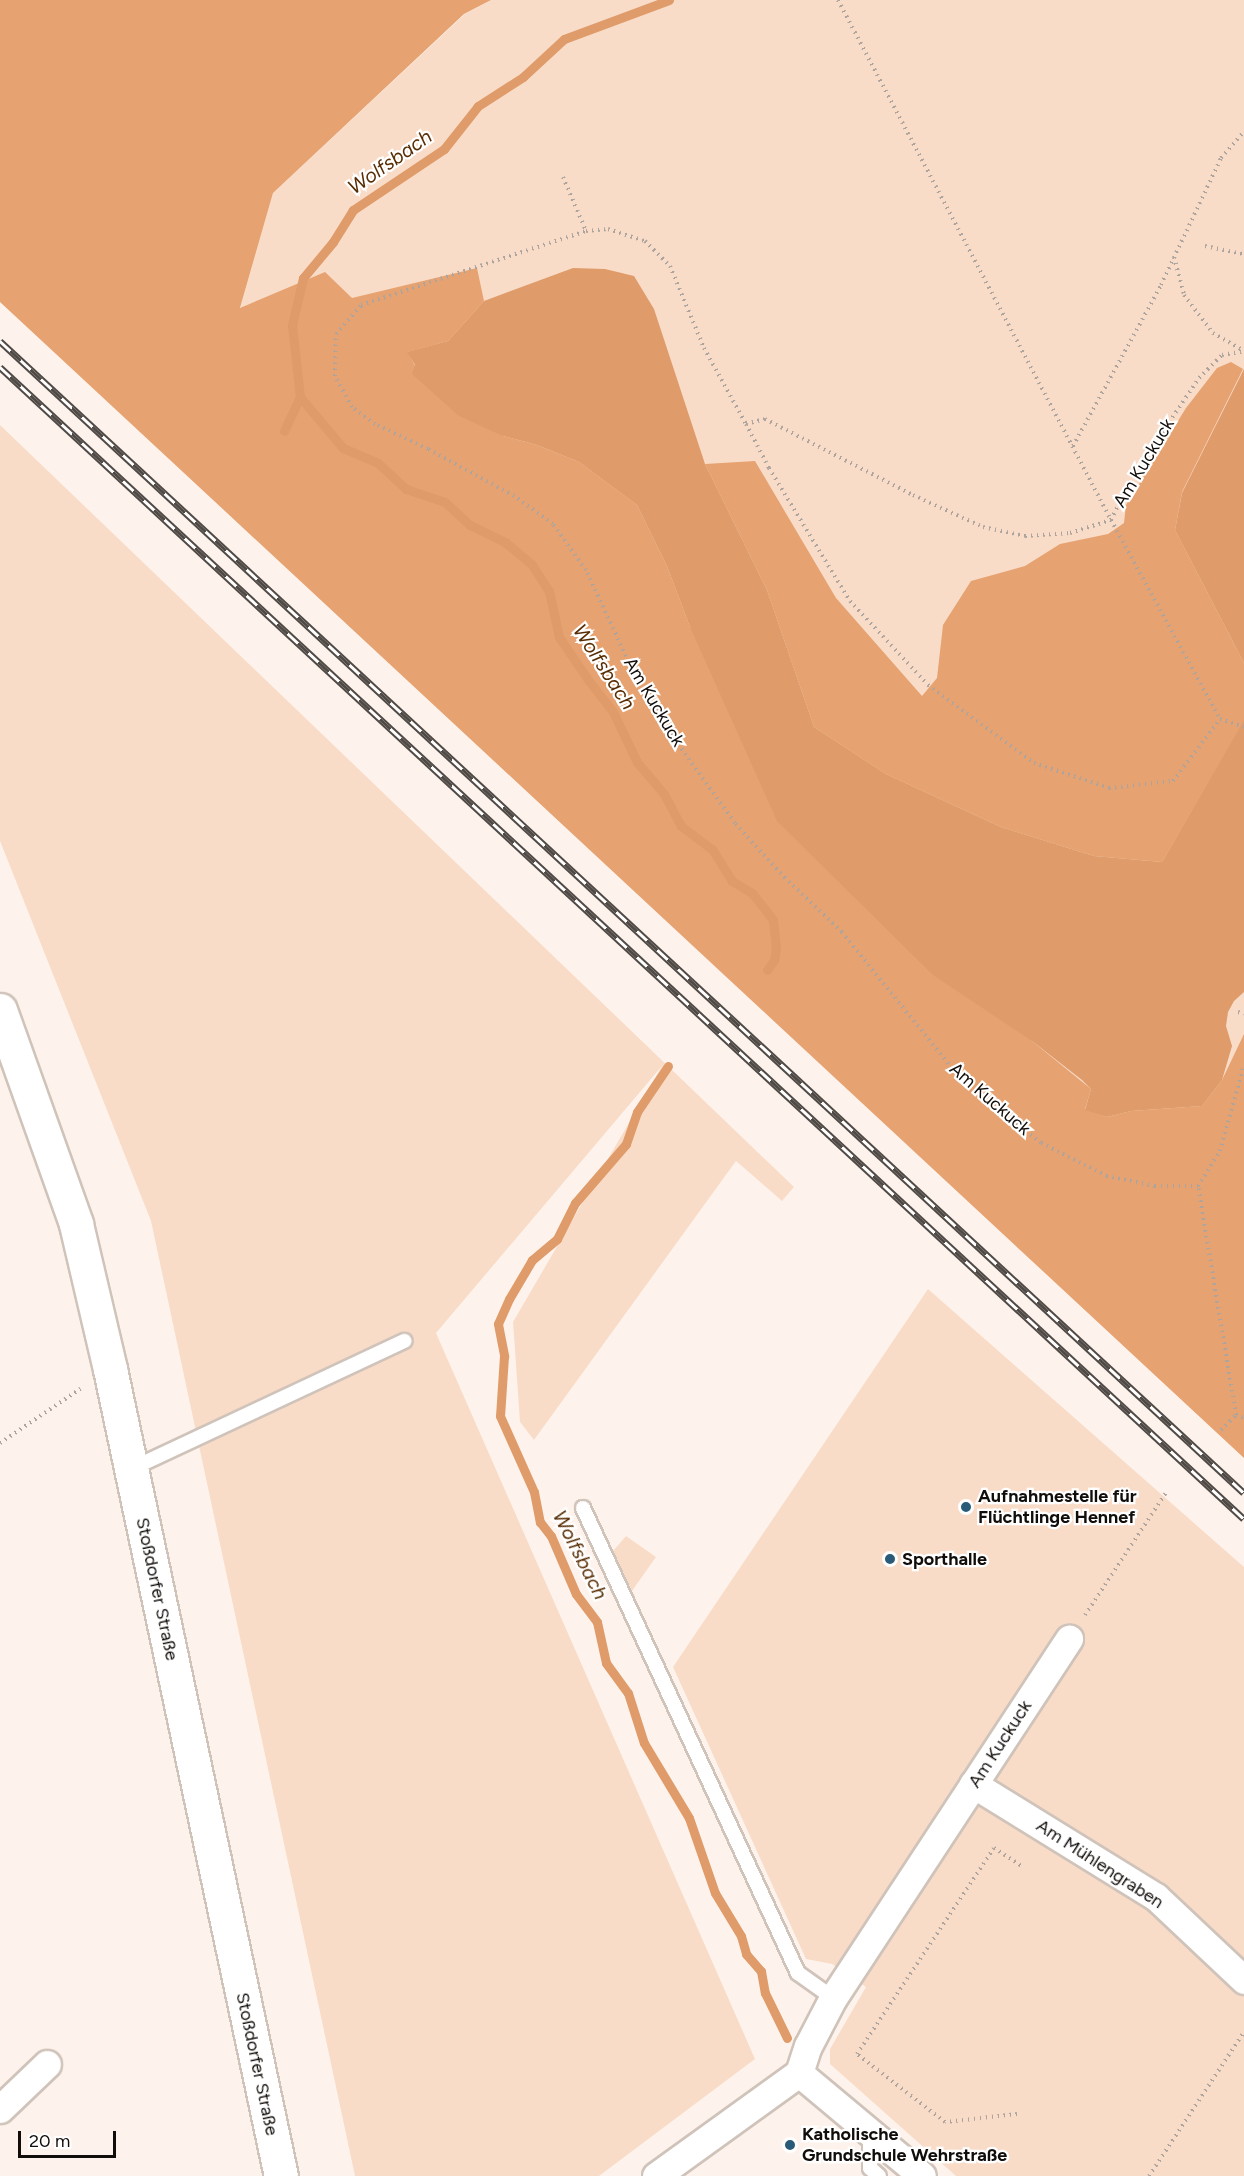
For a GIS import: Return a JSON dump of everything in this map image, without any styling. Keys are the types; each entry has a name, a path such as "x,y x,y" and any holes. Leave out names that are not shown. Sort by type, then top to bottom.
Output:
{"main road":[{"name":"Stoßdorfer Straße","path":"0,1010 76,1224 110,1369 281,2176"}],"street":[{"name":"Am Kuckuck","path":"799,2073 808,2046 833,1998 1069,1639"},
{"name":"Am Mühlengraben","path":"973,1784 1156,1897 1244,1980"},
{"path":"0,2109 47,2064"},
{"path":"656,2176 799,2073 922,2176"}],"lane":[{"path":"131,1469 404,1341"},
{"path":"583,1508 798,1973 833,1998"},
{"path":"870,2131 870,2168 879,2176"}],"path":[{"path":"838,0 1111,520 1220,718 1244,727"},
{"path":"1073,447 1174,257 1221,158 1244,132"},
{"path":"563,177 586,231"},
{"name":"Am Kuckuck","path":"1198,1186 1155,1186 1107,1176 1041,1143 956,1073 842,932 785,878 735,823 665,726 631,667 586,570 553,524 514,496 428,449 375,424 352,407 335,376 336,334 361,305 586,231 608,229 645,241 670,266 704,348 746,424 765,419 913,495 983,527 1025,536 1070,534 1111,520 1132,477 1199,378 1222,356 1244,351"},
{"path":"1205,246 1244,254"},
{"path":"1174,257 1184,295 1213,333 1244,351"},
{"path":"746,424 769,468 850,601 928,685 1035,763 1110,788 1173,781 1220,718"},
{"path":"1238,1011 1244,1014"},
{"path":"1236,1415 1198,1186 1220,1151 1244,1065"},
{"path":"0,1443 110,1369"},
{"path":"1236,1415 1244,1418"},
{"path":"1221,1430 1236,1415"},
{"path":"1069,1639 1167,1491"},
{"path":"1017,2114 945,2122 857,2054 994,1848 1023,1867"},
{"path":"1149,2176 1244,2032"}],"shaded area":[{"path":"0,0 491,0 464,14 273,193 240,308 325,272 352,298 477,268 484,301 448,341 408,352 415,366 503,436 537,445 579,462 637,505 667,566 690,627 1032,1041 1091,1089 1085,1109 1107,1117 1131,1111 1202,1106 1222,1080 1244,1034 1244,1458 0,302"},
{"path":"491,0 1244,0 1244,1271 240,309 273,193 465,14"},
{"path":"573,268 605,269 634,276 654,309 705,464 767,590 814,727 886,774 1001,827 1094,856 1162,862 1244,720 1244,992 1234,1001 1228,1012 1226,1026 1232,1046 1222,1080 1202,1106 1131,1111 1107,1117 1085,1110 1091,1089 1082,1080 1032,1041 933,975 777,821 690,627 667,566 637,505 579,462 537,445 503,436 459,416 412,374 415,365 407,352 448,341 484,301"},
{"path":"1231,362 1243,369 1182,492 1175,530 1244,663 1244,721 1162,862 1094,856 1001,827 886,774 814,727 767,590 705,464 755,461 836,598 922,696 937,678 943,625 971,581 1025,566 1060,544 1108,534 1124,523 1126,505 1186,408 1217,368"},
{"path":"1244,369 1244,663 1175,530 1182,493"},
{"path":"0,425 794,1187 782,1201 736,1161 534,1440 520,1422 513,1322 662,1066 436,1333 755,2059 599,2176 355,2176 151,1221 0,841"},
{"path":"928,1289 1244,1567 1244,2176 956,2176 830,2064 830,2049 866,1987 832,1964 806,1959 673,1667"},
{"path":"626,1536 656,1557 632,1591 613,1551"}],"waterway":[{"name":"Wolfsbach","path":"669,0 564,39 523,77 478,106 444,149 353,210 333,242 303,278 292,325 300,397 343,448 378,463 406,489 445,502 470,525 505,542 532,565 549,591 559,637 612,710 637,762 664,794 681,826 712,849 732,881 752,893 773,920 776,948 774,960 767,970"},
{"path":"284,431 300,397"},
{"name":"Wolfsbach","path":"668,1066 637,1112 626,1144 575,1203 557,1239 532,1260 509,1299 498,1324 504,1356 500,1416 534,1492 540,1522 551,1536 576,1594 597,1622 606,1663 628,1693 644,1743 689,1818 715,1893 741,1936 746,1954 761,1971 765,1993 787,2038"}],"railway":[{"path":"0,341 1244,1493"},
{"path":"0,367 1244,1519"}],"place":[{"name":"Aufnahmestelle für Flüchtlinge Hennef","path":"966,1507"},
{"name":"Sporthalle","path":"890,1559"},
{"name":"Katholische Grundschule Wehrstraße","path":"790,2145"}]}
